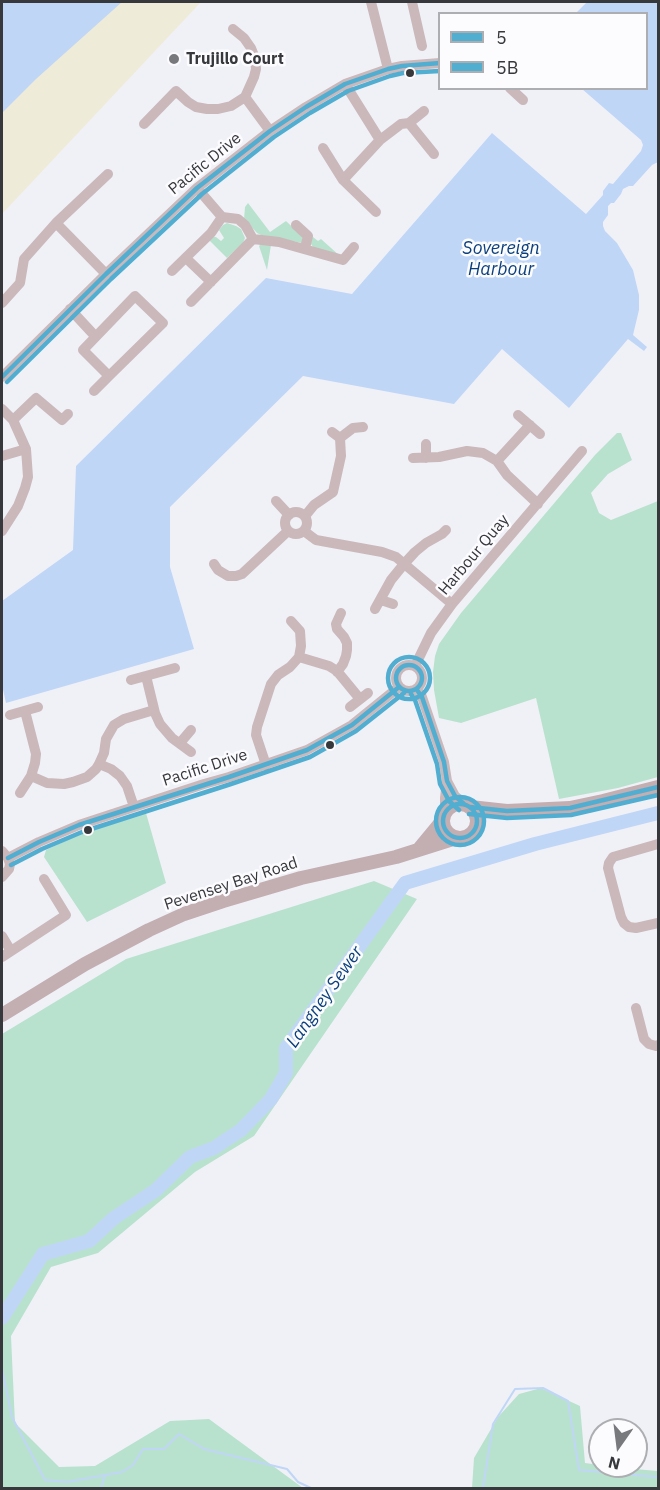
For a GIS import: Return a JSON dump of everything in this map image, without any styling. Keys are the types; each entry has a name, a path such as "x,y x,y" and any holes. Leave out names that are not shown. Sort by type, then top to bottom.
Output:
{"main road":[{"path":"419,849 453,806 467,805 507,811 570,808 658,787"},
{"path":"444,817 444,826 447,831 456,838 468,836 476,828 477,819 476,814 467,805"},
{"path":"476,828 507,811"},
{"name":"Pevensey Bay Road","path":"2,1015 104,954 184,914 301,878 396,857 456,838"}],"street":[{"path":"371,2 388,69"},
{"path":"412,2 422,46"},
{"path":"144,124 176,91 188,102 207,109 231,106 245,97 254,77 255,58 244,38 233,29"},
{"name":"Pacific Drive","path":"2,377 197,188 270,131 345,84 388,69 438,63"},
{"path":"345,84 380,140"},
{"path":"512,90 523,100"},
{"path":"245,97 270,131"},
{"path":"343,180 380,140 401,124 409,123 424,111"},
{"path":"409,123 434,154"},
{"path":"323,148 343,180 376,212"},
{"path":"2,303 20,283 24,259 56,223 108,174"},
{"path":"197,188 222,217 238,219 245,225 253,239"},
{"path":"172,271 210,233 222,217"},
{"path":"56,223 106,274"},
{"path":"296,225 308,236 305,248"},
{"path":"253,239 305,248 343,260 354,247"},
{"path":"191,302 253,239"},
{"path":"189,261 211,282"},
{"path":"94,391 163,323 135,296 83,350 109,376"},
{"path":"70,309 95,336"},
{"path":"13,420 36,398 62,420 68,414"},
{"path":"2,409 13,420 26,450 28,477 26,488 2,531"},
{"path":"518,415 540,434"},
{"path":"497,462 530,425"},
{"path":"305,516 314,505 333,492 340,464 341,447 336,435 353,428 363,427"},
{"path":"426,444 426,458"},
{"path":"2,456 26,450"},
{"path":"413,458 439,457 472,451 487,455 497,462 507,475 538,504"},
{"name":"Harbour Quay","path":"415,666 431,633 452,604 538,504 570,473 582,451"},
{"path":"276,501 289,515"},
{"path":"296,512 305,516 308,524 304,531 296,534 288,531 285,523 289,515 296,512"},
{"path":"214,564 218,570 228,576 242,574 288,531"},
{"path":"304,531 316,540 388,553 396,557 452,604"},
{"path":"393,604 378,604 391,580 420,547 442,537"},
{"path":"338,672 347,650 347,644 336,624 341,613"},
{"path":"266,765 256,735 271,684 299,657 300,631 291,621"},
{"path":"300,631 311,627"},
{"path":"299,657 328,666 364,696 350,707"},
{"path":"407,665 415,666 423,677 417,690 408,692 399,687 396,676 400,669 407,665"},
{"path":"130,680 175,668"},
{"path":"146,676 159,724 172,738 191,752"},
{"name":"Pacific Drive","path":"5,855 79,825 318,746 352,725 399,687"},
{"path":"417,690 422,697 441,753 447,781 455,796 467,805"},
{"path":"10,715 38,707"},
{"path":"31,776 48,783 64,784 87,777 99,764 104,753 106,739 114,725 124,719 154,710"},
{"path":"20,793 31,776 36,754 25,711"},
{"path":"180,743 190,730"},
{"path":"99,764 120,776 127,786 134,807"},
{"path":"444,817 447,781"},
{"path":"658,844 613,857 609,863 609,873 624,923 636,928 658,923"},
{"path":"2,877 10,864 5,855"},
{"path":"2,936 6,954 66,915 44,879"},
{"path":"636,1008 644,1039 649,1044 658,1045"}],"green space":[{"path":"248,203 270,232 286,221 303,237 302,243 257,233 244,219 245,207"},
{"path":"227,223 241,229 245,238 243,243 227,258 209,240 216,237 221,241 224,238 219,230"},
{"path":"313,237 318,241 321,239 340,256 313,247 311,239"},
{"path":"261,244 271,245 267,270 259,246"},
{"path":"617,433 621,433 632,460 608,474 591,493 599,513 611,520 658,501 658,777 618,788 559,799 536,698 461,723 439,718 434,690 435,656 439,644 461,613 595,455"},
{"path":"146,813 166,883 87,922 44,857 46,850 82,833"},
{"path":"374,881 417,899 254,1136 195,1172 98,1253 51,1267 11,1336 15,1423 59,1467 95,1466 170,1421 209,1419 303,1488 2,1488 2,1034 126,959"},
{"path":"541,1388 580,1406 588,1478 648,1478 648,1470 658,1471 658,1488 472,1488 474,1458 498,1417 519,1394"}],"sand":[{"path":"2,2 201,2 2,214"}],"water":[{"path":"2,2 122,2 36,79 2,113"},
{"name":"Sovereign Harbour","path":"587,2 658,2 658,162 652,165 633,186 623,189 614,203 608,206 608,215 603,222 605,231 617,243 633,270 639,295 639,310 633,335 647,347 644,351 628,339 569,408 502,349 454,404 303,376 170,507 170,567 194,649 6,703 2,685 2,601 73,550 76,466 266,278 352,294 492,133 586,214 603,195 609,183 613,184 641,151 643,145 641,140 583,90 648,90 648,12 577,12"}],"waterway":[{"name":"Langney Sewer","path":"2,1318 43,1254 89,1241 114,1218 156,1190 190,1157 214,1148 241,1130 271,1099 286,1073 286,1048 405,883 535,844 658,813"},
{"path":"2,1369 12,1417 45,1480 67,1482 122,1472 133,1465 143,1449 164,1449 179,1434 204,1449 287,1469 298,1482 311,1488"},
{"path":"483,1488 493,1424 515,1389 543,1388 568,1401 579,1470 658,1477"},
{"path":"101,1488 105,1475"}],"transit line":[{"name":"5","path":"2,377 197,188 270,131 345,84 388,69 438,63"},
{"name":"5B","path":"7,382 111,279 202,194 274,137 348,91 403,73 438,71"},
{"name":"5B","path":"409,657 424,663 430,678 424,693 409,699 394,693 388,678 394,663 409,657"},
{"name":"5","path":"409,665 418,669 422,678 418,687 409,691 400,687 396,678 400,669 409,665"},
{"name":"5","path":"8,858 79,825 307,750 352,725 399,687"},
{"name":"5","path":"417,690 422,697 444,762 447,781 455,796 464,804"},
{"name":"5B","path":"11,865 82,832 310,757 356,731 404,693"},
{"name":"5B","path":"411,694 437,764 440,784 449,801 459,810"},
{"name":"5","path":"470,807 507,811 570,808 658,787"},
{"name":"5B","path":"469,814 507,818 571,815 658,795"},
{"name":"5B","path":"455,797 465,797 480,807 484,821 483,830 474,841 465,845 455,845 440,835 436,826 436,816 446,801 455,797"},
{"name":"5","path":"460,804 472,809 477,821 472,833 460,838 448,833 443,821 448,809 460,804"}],"place":[{"name":"Trujillo Court","path":"174,59"}]}
